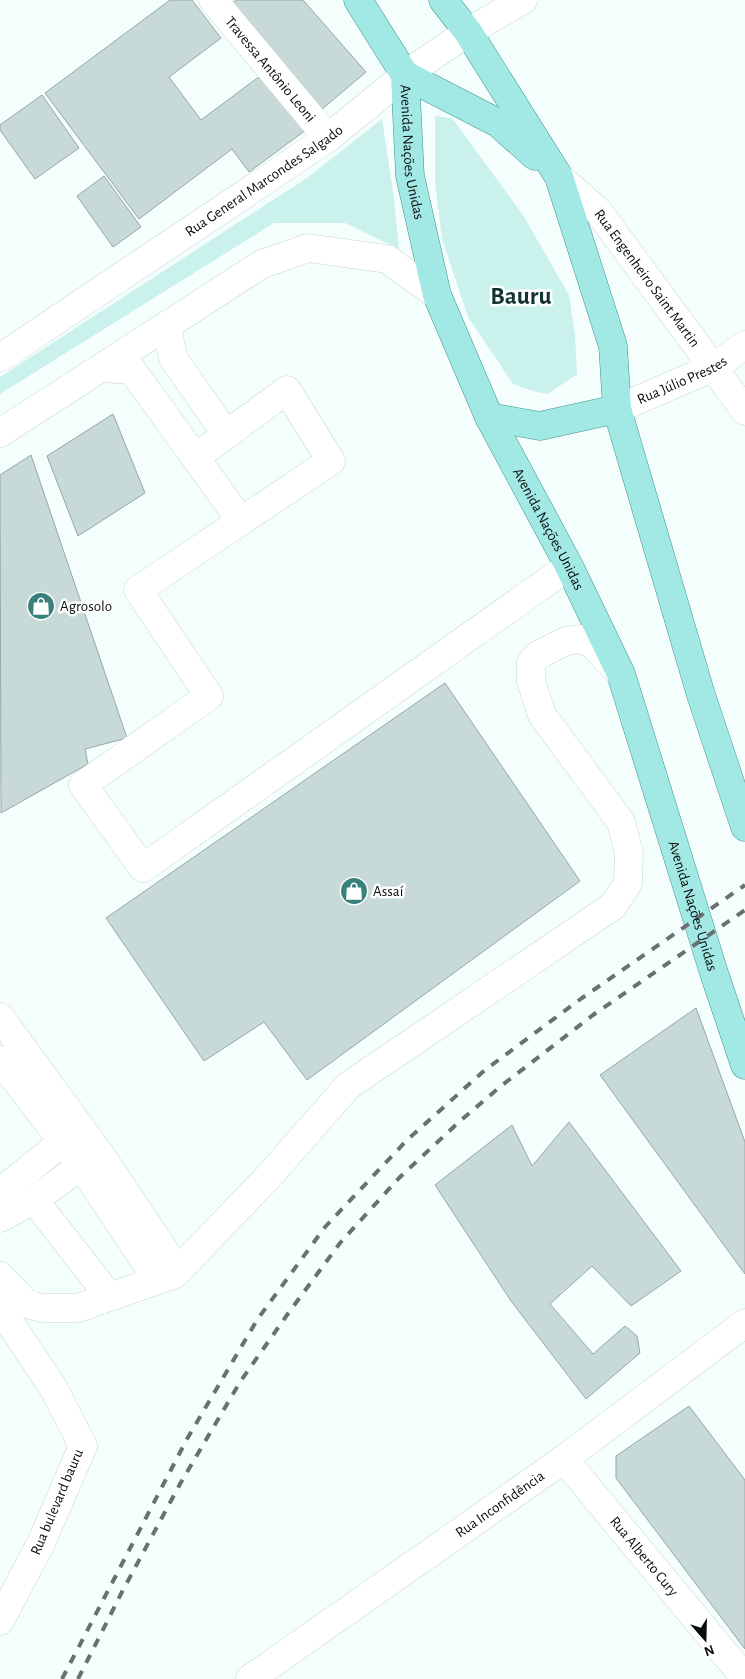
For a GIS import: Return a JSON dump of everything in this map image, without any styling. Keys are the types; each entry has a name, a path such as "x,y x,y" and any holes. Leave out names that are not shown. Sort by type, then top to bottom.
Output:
{"main road":[{"name":"Avenida Nações Unidas","path":"358,0 406,75 410,176 437,295 489,417 569,566 621,674 714,973 745,1065"},
{"path":"443,0 468,32 558,177 613,346 617,409 700,695 745,827"},
{"path":"406,75 498,123 558,177"},
{"path":"489,417 540,426 617,409"}],"street":[{"name":"Travessa Antônio Leoni","path":"213,0 328,138"},
{"name":"Rua General Marcondes Salgado","path":"3,352 328,138 406,75 468,32 523,0"},
{"name":"Rua Engenheiro Saint Martin","path":"558,177 598,211 745,410"},
{"path":"0,433 262,264 308,248 387,259 437,295"},
{"path":"167,325 174,358 226,434"},
{"name":"Rua Júlio Prestes","path":"617,409 714,367 745,345"},
{"path":"102,368 132,370 241,521"},
{"path":"196,457 287,390 331,461 138,590 209,696 83,784 143,868 569,566"},
{"path":"0,1265 20,1291 49,1303 162,1266 199,1243 338,1082 602,895 615,877 615,851 609,830 532,712 523,674 525,660 537,644 592,614"},
{"path":"0,1276 26,1304 42,1308 78,1308 175,1274 269,1176 348,1086 612,906 628,883 629,853 620,822 542,715 531,680 532,663 538,655 566,641 582,639 592,644 621,674"},
{"path":"0,1017 90,1159 162,1266"},
{"path":"0,1060 63,1142 90,1159"},
{"path":"0,1192 63,1142"},
{"path":"0,1218 34,1200 90,1159"},
{"path":"34,1200 102,1287"},
{"name":"Rua bulevard bauru","path":"0,1308 54,1389 83,1446 42,1541 0,1622"},
{"name":"Rua Inconfidência","path":"250,1679 564,1458 745,1323"},
{"name":"Rua Alberto Cury","path":"564,1458 745,1678"}],"shaded area":[{"path":"435,116 452,118 523,215 569,295 575,335 577,374 548,394 513,384 468,317 442,239 435,182"},
{"path":"382,119 394,198 399,249 345,223 274,223 0,394 0,377 307,178"}],"building":[{"path":"170,0 192,0 221,38 169,77 201,120 264,73 306,130 249,172 232,149 139,219 45,93"},
{"path":"236,0 303,0 366,72 321,110 229,6"},
{"path":"42,95 79,148 35,179 0,130 0,125"},
{"path":"104,176 141,227 113,247 77,196"},
{"path":"113,414 145,493 78,536 47,456"},
{"name":"Agrosolo","path":"31,455 127,738 85,749 88,764 1,813 0,475"},
{"name":"Assaí","path":"445,683 580,881 307,1080 264,1022 204,1061 106,918"},
{"path":"696,1008 745,1142 745,1274 600,1075"},
{"path":"569,1122 681,1271 631,1306 592,1266 550,1304 593,1354 625,1326 637,1336 640,1353 586,1399 511,1301 435,1185 512,1125 532,1166"},
{"path":"689,1406 745,1480 745,1649 616,1478 616,1456"}],"railway":[{"path":"62,1679 187,1439 257,1320 325,1227 407,1140 485,1070 582,998 745,885"},
{"path":"78,1679 180,1484 240,1382 340,1243 399,1178 501,1086 593,1015 745,910"}],"place":[{"name":"Agrosolo","path":"41,606"},
{"name":"Assaí","path":"354,891"}],"district":[{"name":"Bauru","path":"521,296"}]}
